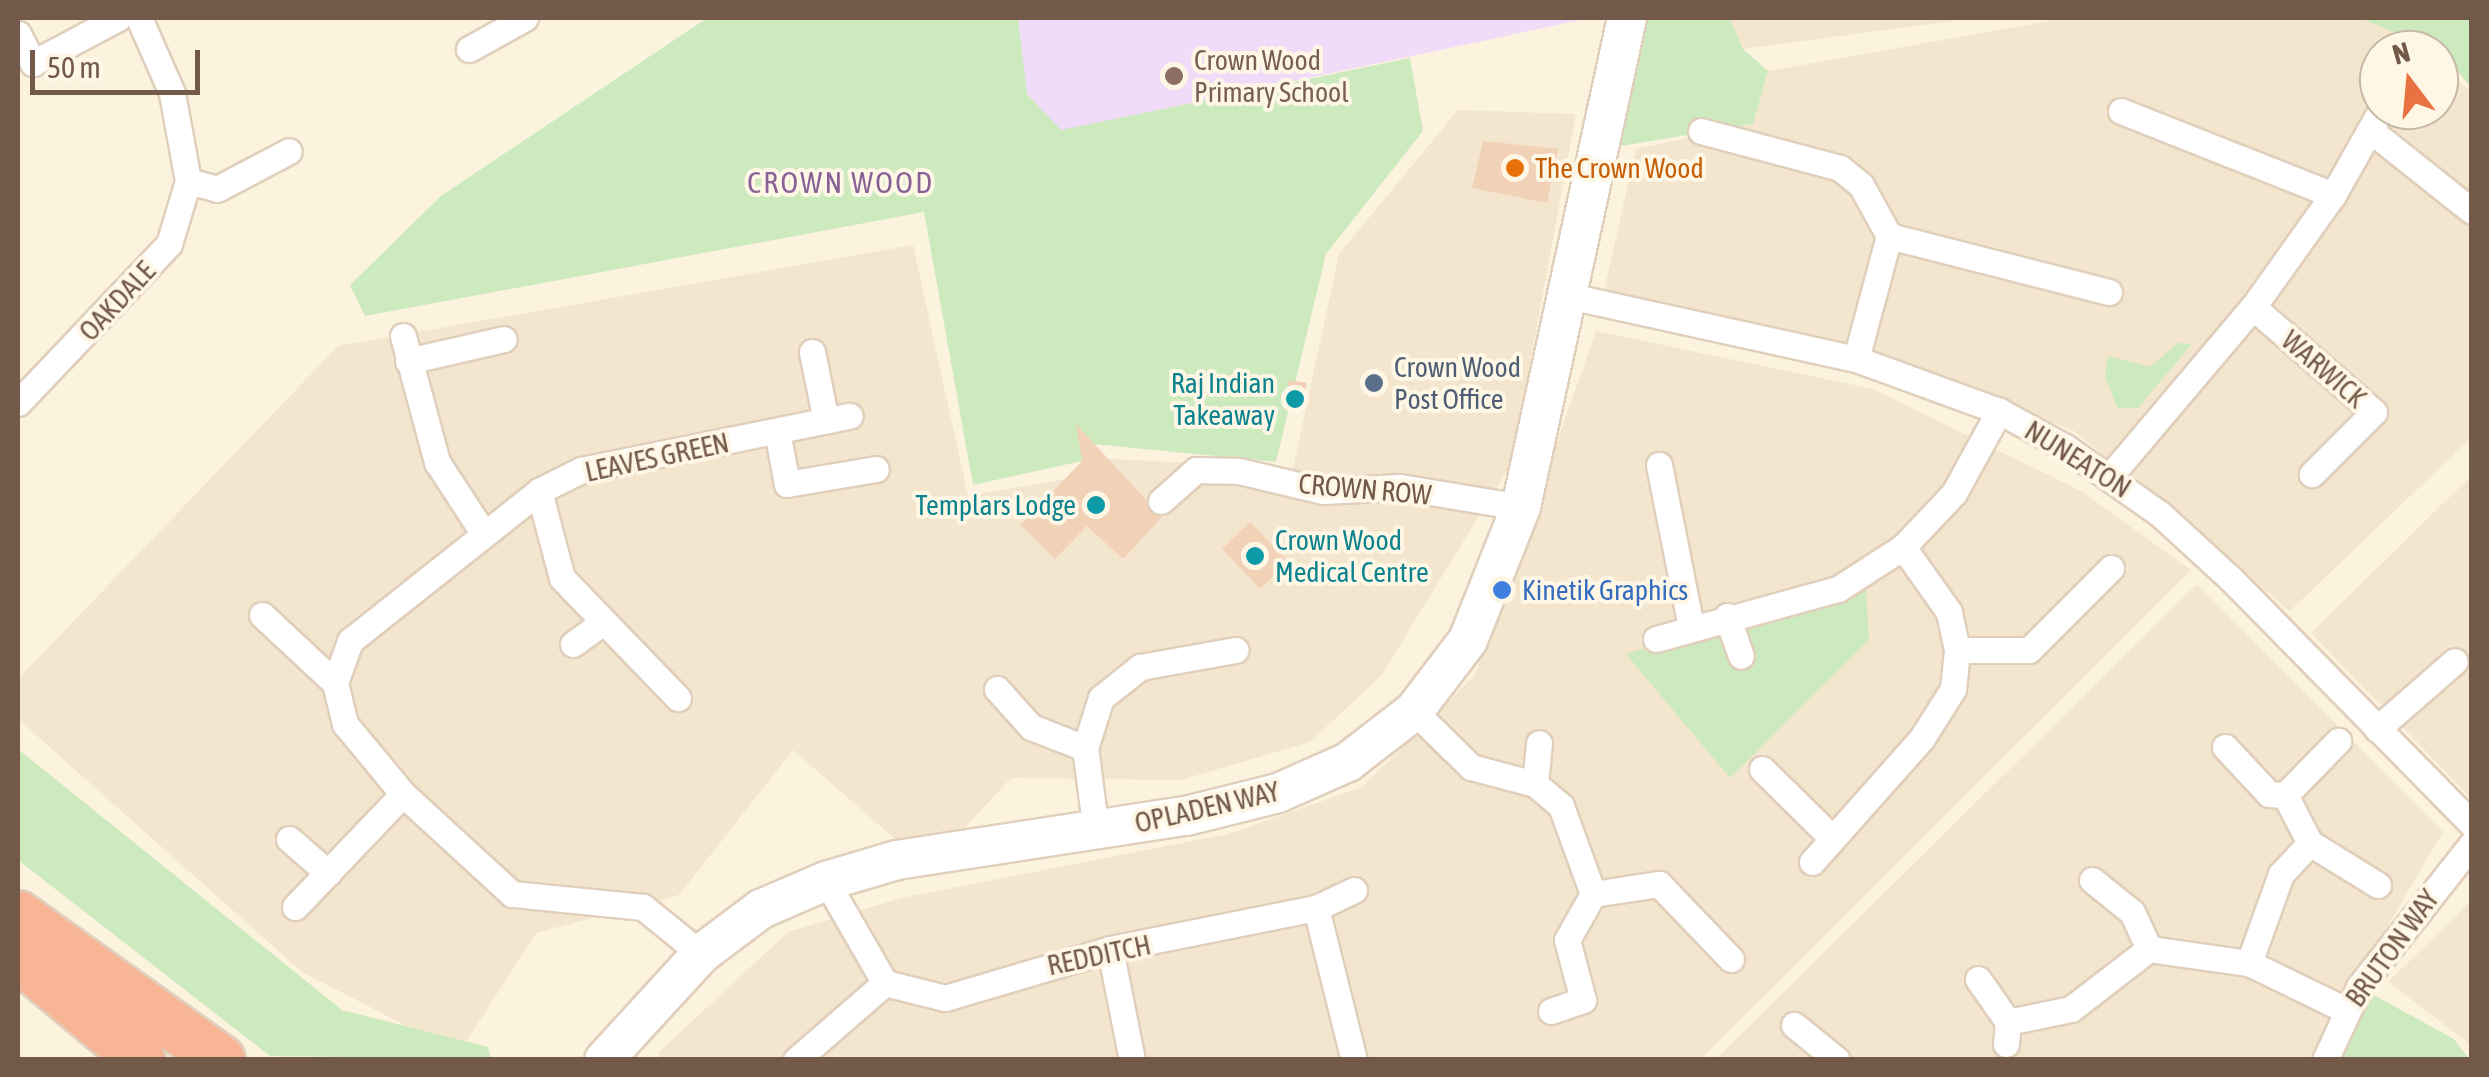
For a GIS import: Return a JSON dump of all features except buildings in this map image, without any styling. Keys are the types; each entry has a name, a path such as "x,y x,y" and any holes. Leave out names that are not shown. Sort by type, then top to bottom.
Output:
{"highway":[{"path":"18,915 221,1060"},
{"path":"18,957 140,1060"}],"street":[{"path":"18,34 33,63 118,18"},
{"name":"OAKDALE","path":"18,403 169,244 188,182 172,93 139,18"},
{"path":"469,49 525,18"},
{"name":"OPLADEN WAY","path":"609,1057 701,954 761,909 826,881 897,860 1096,831 1278,793 1348,762 1414,711 1468,640 1521,508 1627,18"},
{"path":"2121,111 2333,195"},
{"path":"1700,130 1840,168 1862,185 1888,236 1856,359"},
{"path":"2110,476 2252,308 2333,195 2370,130"},
{"path":"2387,130 2472,211"},
{"path":"188,182 217,189 289,151"},
{"path":"1888,236 2109,292"},
{"name":"NUNEATON","path":"1568,296 1856,359 1999,411 2110,476 2256,603 2472,824"},
{"name":"WARWICK","path":"2252,308 2374,412 2312,474"},
{"path":"482,531 437,462 406,348 504,338"},
{"name":"LEAVES GREEN","path":"335,683 350,642 482,531 539,491 581,470 838,418 812,352"},
{"path":"1656,639 1727,616 1838,589 1903,547 1954,493 1999,411"},
{"path":"777,431 787,484 876,468"},
{"name":"CROWN ROW","path":"1161,502 1196,470 1323,491 1400,487 1521,508"},
{"path":"1668,480 1691,628"},
{"path":"539,491 562,578 678,698"},
{"path":"1812,862 1829,835 1922,738 1953,689 1957,650 1949,612 1903,547"},
{"path":"1957,650 2029,650 2110,568"},
{"path":"262,615 335,683 345,724 403,794 512,894 643,906 701,954"},
{"path":"1727,616 1740,656"},
{"path":"573,644 603,622"},
{"path":"1096,831 1084,748 1101,698 1140,668 1235,650"},
{"path":"2377,729 2455,661"},
{"path":"997,690 1031,727 1084,748"},
{"path":"1414,711 1471,767 1535,784 1561,806 1594,894"},
{"path":"2285,796 2338,741"},
{"path":"1535,784 1539,742"},
{"path":"2225,747 2269,794 2285,796"},
{"path":"1762,769 1829,835"},
{"path":"294,907 403,794"},
{"path":"2285,796 2310,843 2378,885"},
{"path":"289,839 328,873"},
{"path":"2249,963 2282,874 2310,843"},
{"name":"BRUTON WAY","path":"2325,1060 2346,1010 2472,844"},
{"path":"2092,880 2132,912 2149,948"},
{"path":"796,1060 885,983 826,881"},
{"path":"1594,894 1659,884 1731,959"},
{"name":"REDDITCH","path":"885,983 945,998 1110,949 1316,908 1354,890"},
{"path":"1551,1011 1583,1000 1568,940 1594,894"},
{"path":"1316,908 1354,1060"},
{"path":"1978,979 2007,1033 2070,1008 2149,948 2249,963 2346,1010"},
{"path":"1110,949 1132,1060"},
{"path":"1794,1024 1837,1060"}],"shaded area":[{"name":"Crown Wood Primary School","path":"1018,18 1590,18 1060,131 1027,94"},
{"path":"1730,18 1975,18 1743,49"},
{"path":"2066,18 2359,18 2396,30 2359,30 2359,130 2459,130 2459,82 2471,92 2471,438 2290,611 2074,431 1892,358 1604,291 1636,149 1753,124 1768,71"},
{"path":"1458,110 1576,114 1512,462 1381,676 1310,742 1181,780 1011,778 956,837 895,839 793,750 679,895 536,933 459,1053 302,972 18,719 18,679 338,346 913,245 968,496 1083,476 1110,459 1293,468 1339,254"},
{"path":"1596,331 1873,389 2081,491 2191,570 1701,1059 662,1060 658,1053 788,932 901,898 1228,834 1362,787 1475,675"},
{"path":"2471,476 2471,798 2311,633"},
{"path":"2197,584 2443,832 2309,1059 1715,1060"},
{"path":"2471,901 2471,1045 2388,982"}],"green space":[{"path":"707,18 1018,18 1027,94 1061,130 1410,58 1423,131 1326,254 1276,462 1093,444 1082,461 973,485 924,212 365,316 350,285 441,196"},
{"path":"1645,18 1730,18 1743,49 1768,71 1753,124 1615,147"},
{"path":"2359,18 2471,18 2471,87 2459,73 2459,30 2389,30"},
{"path":"2178,343 2192,344 2138,408 2117,408 2105,376 2108,356 2150,367"},
{"path":"1838,589 1866,589 1869,640 1730,778 1626,654"},
{"path":"18,749 342,1010 488,1047 491,1059 270,1056 18,860"},
{"path":"2359,987 2454,1039 2469,1059 2325,1060"}],"place":[{"name":"Crown Wood Primary School","path":"1174,76"},
{"name":"The Crown Wood","path":"1515,168"},
{"name":"Crown Wood Post Office","path":"1374,383"},
{"name":"Raj Indian Takeaway","path":"1295,399"},
{"name":"Templars Lodge","path":"1096,505"},
{"name":"Crown Wood Medical Centre","path":"1255,556"},
{"name":"Kinetik Graphics","path":"1502,590"}],"district":[{"name":"CROWN WOOD","path":"841,182"}]}
